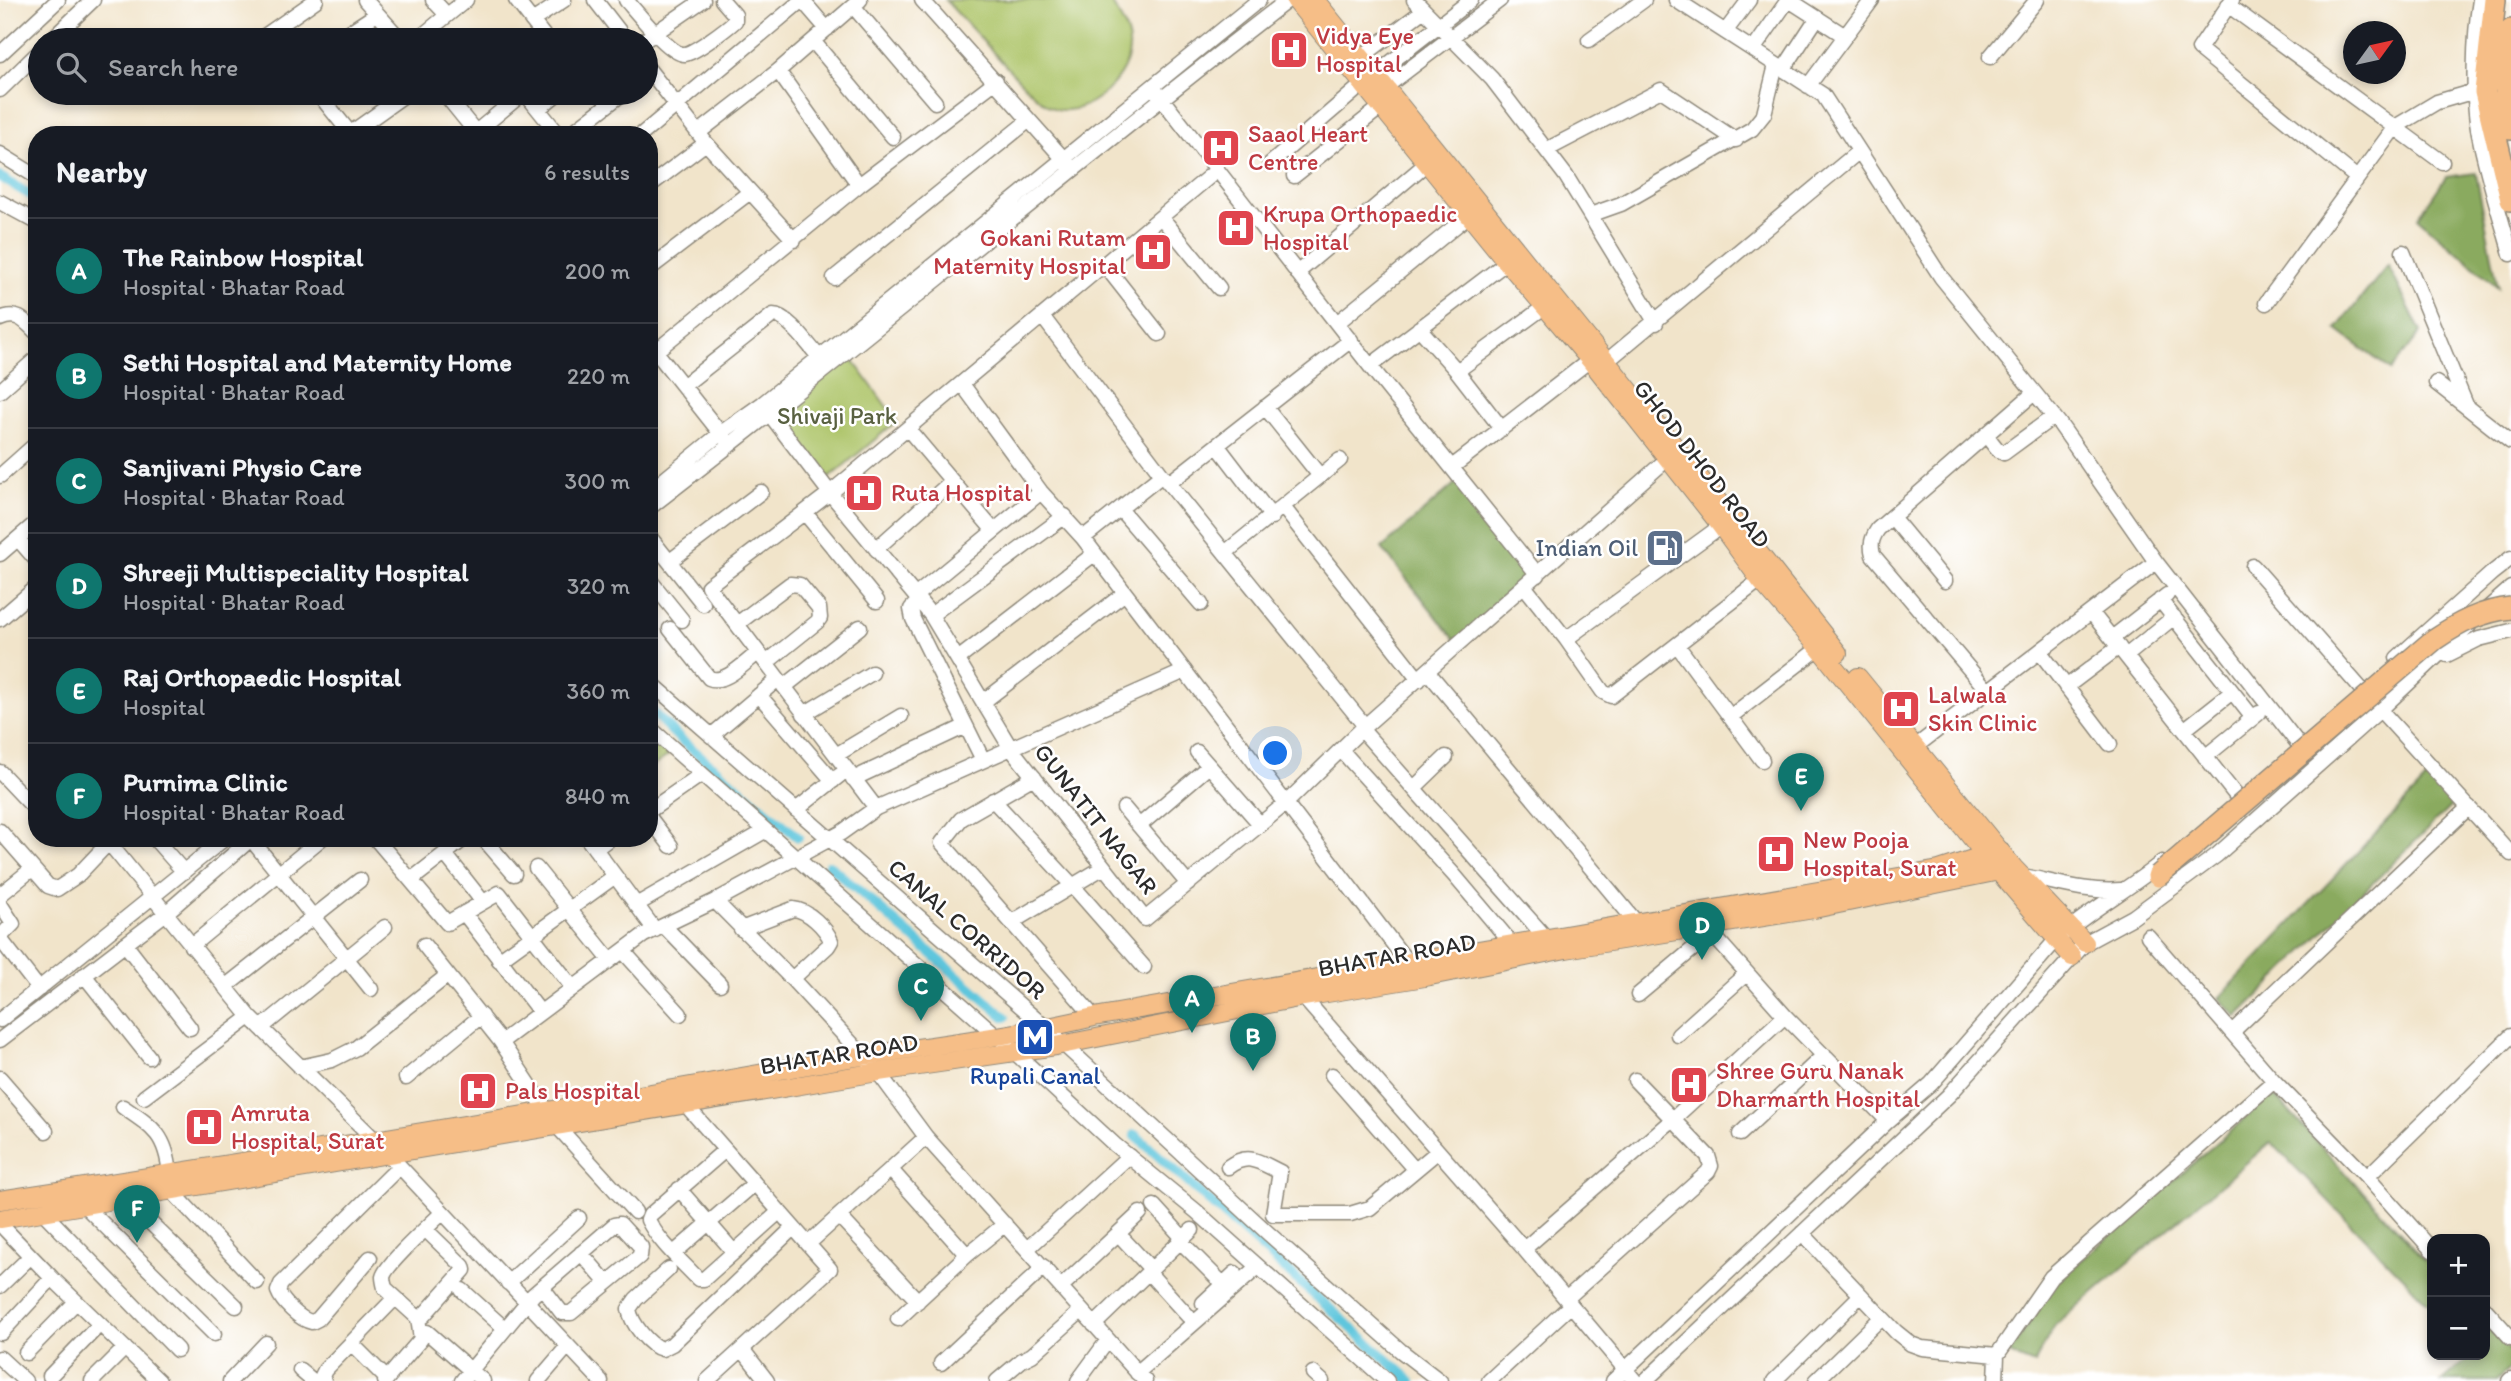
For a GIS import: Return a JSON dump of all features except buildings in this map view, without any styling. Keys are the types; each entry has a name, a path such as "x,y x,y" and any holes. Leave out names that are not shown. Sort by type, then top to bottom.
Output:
{"highway":[{"path":"2496,0 2485,92 2510,195"},
{"path":"2511,30 2509,68 2504,71 2511,129"},
{"path":"2150,877 2435,639 2461,621 2493,610 2511,608"}],"main road":[{"name":"GHOD DHOD ROAD","path":"1295,0 1375,90 1427,163 1544,307 1599,361 1673,455 1760,580 1819,648 1966,832 2012,872 2022,900 2072,957"},
{"path":"1315,0 1360,58 1375,90 1599,361"},
{"path":"1673,455 1915,747 1993,853 1953,873"},
{"path":"1953,873 1966,832"},
{"path":"552,1118 862,1055 1047,1029 1094,1017 1412,971 1514,945 1636,922 1706,923 1953,873 2012,872 2085,943"},
{"path":"1953,873 1994,884 2022,900"},
{"name":"BHATAR ROAD","path":"0,1219 125,1198 170,1182 387,1154 552,1118 685,1104 1064,1045 1412,971 1566,948 1706,923"},
{"path":"0,1200 170,1182"}],"street":[{"path":"0,54 58,0"},
{"path":"64,28 93,0"},
{"path":"276,28 316,0"},
{"path":"365,0 390,28"},
{"path":"433,0 447,15"},
{"path":"431,28 466,0"},
{"path":"516,0 538,28"},
{"path":"532,20 564,0"},
{"path":"595,0 616,28"},
{"path":"626,0 645,28"},
{"path":"658,31 703,0"},
{"path":"658,41 675,52 686,54 735,21 735,15 722,0"},
{"path":"652,126 802,0 827,29"},
{"path":"922,0 1068,164"},
{"path":"1157,93 1259,0"},
{"path":"658,485 720,433 766,409 1157,93 1288,0"},
{"path":"1294,176 1439,24 1471,0"},
{"path":"1270,164 1452,39 1500,0"},
{"path":"1589,40 1644,0"},
{"path":"1676,0 1692,4 1725,32 1823,95 1941,277 2053,417 2156,562 2300,746"},
{"path":"1725,32 1749,0"},
{"path":"1753,50 1789,0 1845,36"},
{"path":"1808,86 1872,0"},
{"path":"1990,57 2037,0"},
{"path":"2480,0 2477,16 2475,91 2479,133 2511,254"},
{"path":"658,178 857,3 936,102"},
{"path":"2357,178 2199,49 2230,3 2442,162"},
{"path":"1360,58 1419,5 1492,79 1566,176 1656,323"},
{"path":"355,28 377,14"},
{"path":"1590,215 1621,204 1752,129 1761,119 1780,67 1817,19"},
{"path":"813,41 893,137"},
{"path":"0,90 28,63"},
{"path":"778,71 859,185"},
{"path":"658,342 794,240 859,185 996,81"},
{"path":"658,83 702,138 794,240"},
{"path":"1546,150 1661,90 1736,140"},
{"path":"2266,303 2395,127 2437,102 2475,91"},
{"path":"1157,93 1370,366 1538,575"},
{"path":"329,105 349,126"},
{"path":"364,126 391,105"},
{"path":"454,105 471,126"},
{"path":"485,126 510,105"},
{"path":"534,105 552,126"},
{"path":"538,109 543,105"},
{"path":"581,126 608,105"},
{"path":"834,278 1028,121"},
{"path":"1452,467 1502,429 1656,323 1858,152"},
{"path":"0,154 28,171"},
{"path":"1297,273 1427,163"},
{"path":"658,501 731,445 819,357 1068,164"},
{"path":"876,808 708,586 830,493 1216,171"},
{"path":"658,262 750,192"},
{"path":"0,202 28,217"},
{"path":"1337,323 1469,215"},
{"path":"1161,217 1219,288"},
{"path":"2403,252 2466,405"},
{"path":"1370,366 1507,262"},
{"path":"1104,264 1159,334"},
{"path":"1457,371 1544,307"},
{"path":"683,386 774,315 786,319 819,357"},
{"path":"0,319 8,316 20,317 28,324"},
{"path":"1042,316 1165,479 1364,728 1547,939"},
{"path":"1419,328 1502,429"},
{"path":"1083,538 1120,509 1217,445 1351,340"},
{"path":"658,355 731,445"},
{"path":"0,391 28,366"},
{"path":"2435,383 2511,442"},
{"path":"962,384 1041,492 1083,538 1412,971"},
{"path":"1988,691 1873,555 1870,546 1872,537 1892,517 2034,393"},
{"path":"1265,407 1320,476"},
{"name":"GUNATIT NAGAR","path":"766,409 830,493 932,615 1010,747 1145,919 1188,884"},
{"path":"1986,435 1997,449 2004,453 2053,417"},
{"path":"908,429 994,531"},
{"path":"1217,445 1423,676 1636,922"},
{"path":"0,476 28,451"},
{"path":"1124,808 1188,884 1285,804 1364,728 1673,455"},
{"path":"1225,553 1340,460"},
{"path":"876,549 952,481"},
{"path":"670,561 761,492"},
{"path":"984,760 911,614 911,609 917,598 1041,492"},
{"path":"1120,509 1201,604"},
{"path":"805,513 877,601"},
{"path":"932,615 1065,516"},
{"path":"1892,517 1945,581"},
{"path":"1566,639 1721,526"},
{"path":"0,554 28,530"},
{"path":"18,539 28,551"},
{"path":"658,547 703,604"},
{"path":"958,659 1094,554"},
{"path":"1613,1381 1888,1121 1931,1084 2070,927 2121,890 2150,877 2511,558"},
{"path":"1915,747 2156,562"},
{"path":"2253,566 2511,854"},
{"path":"1525,587 1603,692 1611,696 1760,580"},
{"path":"670,629 709,678 714,680 762,658 817,622 820,608 800,585 790,584 737,624"},
{"path":"1645,1381 1949,1095 2085,943 2133,918 2217,855 2380,710 2511,587"},
{"path":"2119,647 2160,600 2176,588"},
{"path":"983,702 1125,593"},
{"path":"0,619 28,595"},
{"path":"658,600 682,620"},
{"path":"2160,600 2253,718"},
{"path":"2091,612 2238,798"},
{"path":"2066,687 2119,647 2174,617"},
{"path":"711,736 759,695 781,683 860,627"},
{"path":"2413,679 2453,651 2479,639 2511,631"},
{"path":"1676,645 1762,760"},
{"path":"1730,718 1819,648"},
{"path":"2039,652 2110,744"},
{"path":"501,1042 610,960 659,928 829,840 876,808 1185,671"},
{"path":"804,713 872,673"},
{"name":"CANAL CORRIDOR","path":"658,689 1047,1029 1279,1243 1401,1351 1440,1381"},
{"path":"2184,730 2232,692"},
{"path":"759,695 833,781"},
{"path":"2206,757 2269,706"},
{"path":"836,755 901,716"},
{"path":"796,810 833,781 966,726"},
{"path":"658,735 1129,1156 1196,1211 1387,1381"},
{"path":"1341,750 1454,874 1514,945"},
{"path":"1196,752 1260,824"},
{"path":"1414,788 1446,757"},
{"path":"1139,826 1209,766"},
{"path":"0,772 28,802"},
{"path":"658,805 702,774"},
{"path":"1034,777 961,819 942,843 1094,1017"},
{"path":"993,800 1144,967"},
{"path":"2232,1032 2469,807"},
{"path":"658,829 671,846"},
{"path":"0,831 48,886 57,889 78,876 103,847"},
{"path":"636,905 765,831"},
{"path":"114,847 250,1017 387,1154 601,1381"},
{"path":"162,847 184,872"},
{"path":"0,1020 211,847"},
{"path":"0,1040 166,913 242,847"},
{"path":"258,847 371,989"},
{"path":"191,946 311,847"},
{"path":"383,847 447,923 499,893 573,988"},
{"path":"411,880 453,847"},
{"path":"490,847 513,874"},
{"path":"593,847 636,905 720,984"},
{"path":"444,854 483,902"},
{"path":"1012,922 1104,867"},
{"path":"537,868 610,960"},
{"path":"0,895 32,869"},
{"path":"2012,872 2094,891 2121,890"},
{"path":"499,960 615,876"},
{"path":"225,987 360,880"},
{"path":"715,901 878,1072 926,1137 1138,1374"},
{"path":"0,904 13,920 13,924 2,935 3,946 39,989"},
{"path":"741,929 793,909 808,914 831,941 792,979"},
{"path":"464,913 540,1012"},
{"path":"1638,995 1706,923 1785,1016 1888,1121"},
{"path":"261,1028 386,927"},
{"path":"2148,936 2274,1081 2367,1177 2427,1245"},
{"path":"125,944 190,1028"},
{"path":"424,946 501,1042 552,1118 635,1212"},
{"path":"623,951 680,1014"},
{"path":"1678,1035 1747,973"},
{"path":"84,975 149,1058"},
{"path":"300,1067 332,1060 356,1048 447,975"},
{"path":"1303,996 1635,1381"},
{"path":"2005,999 2021,1014"},
{"path":"406,1078 481,1016"},
{"path":"1524,1250 1785,1016"},
{"path":"144,1097 250,1017"},
{"path":"2367,1177 2511,1036"},
{"path":"1740,1134 1824,1055"},
{"path":"1332,1075 1415,1170"},
{"path":"0,1079 46,1131"},
{"path":"1489,1381 1711,1166 1708,1156 1634,1080"},
{"path":"1996,1381 1997,1355 2051,1277 2274,1081"},
{"path":"685,1104 830,1269 742,1349 714,1379"},
{"path":"123,1107 150,1125 165,1146 170,1182 257,1282"},
{"path":"808,1244 926,1137"},
{"path":"725,1150 657,1208 648,1220 674,1253 698,1279 704,1279 779,1212"},
{"path":"1228,1167 1239,1159 1252,1158 1280,1172 1273,1214 1350,1214 1370,1208 1437,1152"},
{"path":"370,1258 318,1319 312,1322 306,1321 280,1297 278,1291 281,1284 387,1154"},
{"path":"1027,1249 1129,1156"},
{"path":"891,1170 967,1255"},
{"path":"1825,1180 1842,1196"},
{"path":"674,1253 754,1184"},
{"path":"679,1189 734,1252"},
{"path":"125,1198 236,1306"},
{"path":"84,1205 214,1334"},
{"path":"1154,1206 1185,1236 1223,1284"},
{"path":"42,1212 177,1350"},
{"path":"351,1343 386,1380 421,1339 418,1318 385,1288 384,1275 442,1213"},
{"path":"1061,1287 1140,1213"},
{"path":"839,1216 918,1301"},
{"path":"508,1283 579,1218"},
{"path":"0,1224 30,1257 125,1348 150,1378"},
{"path":"466,1376 526,1302 542,1287 614,1225 620,1224 641,1248 640,1256 566,1314 562,1313 542,1287"},
{"path":"898,1319 1005,1224"},
{"path":"669,1269 636,1299 629,1309 631,1318 657,1349 672,1344 793,1228"},
{"path":"418,1318 423,1316 464,1270 426,1230"},
{"path":"1802,1233 1903,1338 1922,1348 1997,1355"},
{"path":"1094,1325 1185,1236"},
{"path":"1124,1240 1188,1317"},
{"path":"581,1253 607,1283"},
{"path":"0,1286 30,1257"},
{"path":"942,1363 1044,1267"},
{"path":"1138,1374 1258,1267"},
{"path":"1138,1374 1188,1317 1235,1273"},
{"path":"1,1333 52,1278"},
{"path":"462,1290 505,1329"},
{"path":"1774,1381 1861,1295"},
{"path":"324,1381 322,1376 325,1370 394,1298"},
{"path":"26,1353 76,1302"},
{"path":"997,1381 1032,1355 1081,1311"},
{"path":"2490,1315 2511,1338"},
{"path":"1816,1381 1882,1317"},
{"path":"50,1376 100,1324"},
{"path":"427,1332 466,1376 483,1381"},
{"path":"1078,1381 1108,1340"},
{"path":"230,1381 266,1343"},
{"path":"541,1380 568,1346"},
{"path":"92,1381 125,1348"},
{"path":"742,1349 767,1381"},
{"path":"0,1358 25,1381"},
{"path":"300,1370 313,1381"}],"green space":[{"path":"945,0 1110,0 1128,37 1126,62 1111,87 1099,97 1086,105 1060,110 1047,105 1030,91"},
{"path":"2476,173 2498,287 2418,218 2446,177"},
{"path":"2388,265 2421,332 2391,370 2336,329"},
{"name":"Shivaji Park","path":"847,352 897,421 823,483 781,406"},
{"path":"1458,481 1533,575 1456,641 1382,548"},
{"path":"658,745 669,755 658,763"},
{"path":"2428,778 2453,804 2237,1017 2219,998"},
{"path":"2273,1094 2427,1262 2427,1302 2271,1142 2054,1326 2034,1364 2009,1354 2054,1284"},
{"path":"2490,1329 2511,1352 2511,1367 2496,1381 2442,1381 2466,1360 2490,1360"}],"waterway":[{"path":"0,177 28,194"},
{"path":"658,718 798,837"},
{"path":"829,865 1005,1017"},
{"path":"1135,1135 1411,1381"}],"place":[{"name":"Vidya Eye Hospital","path":"1289,50"},
{"name":"Saaol Heart Centre","path":"1221,148"},
{"name":"Krupa Orthopaedic Hospital","path":"1236,228"},
{"name":"Gokani Rutam Maternity Hospital","path":"1153,252"},
{"name":"Ruta Hospital","path":"864,493"},
{"name":"Indian Oil","path":"1665,548"},
{"name":"Lalwala Skin Clinic","path":"1901,709"},
{"name":"Raj Orthopaedic Hospital","path":"1801,811"},
{"name":"New Pooja Hospital, Surat","path":"1776,854"},
{"name":"Shreeji Multispeciality Hospital","path":"1702,960"},
{"name":"Sanjivani Physio Care","path":"921,1021"},
{"name":"The Rainbow Hospital","path":"1192,1033"},
{"name":"Rupali Canal","path":"1035,1037"},
{"name":"Sethi Hospital and Maternity Home","path":"1253,1071"},
{"name":"Shree Guru Nanak Dharmarth Hospital","path":"1689,1085"},
{"name":"Pals Hospital","path":"478,1091"},
{"name":"Amruta Hospital, Surat","path":"204,1127"},
{"name":"Purnima Clinic","path":"137,1243"}]}
